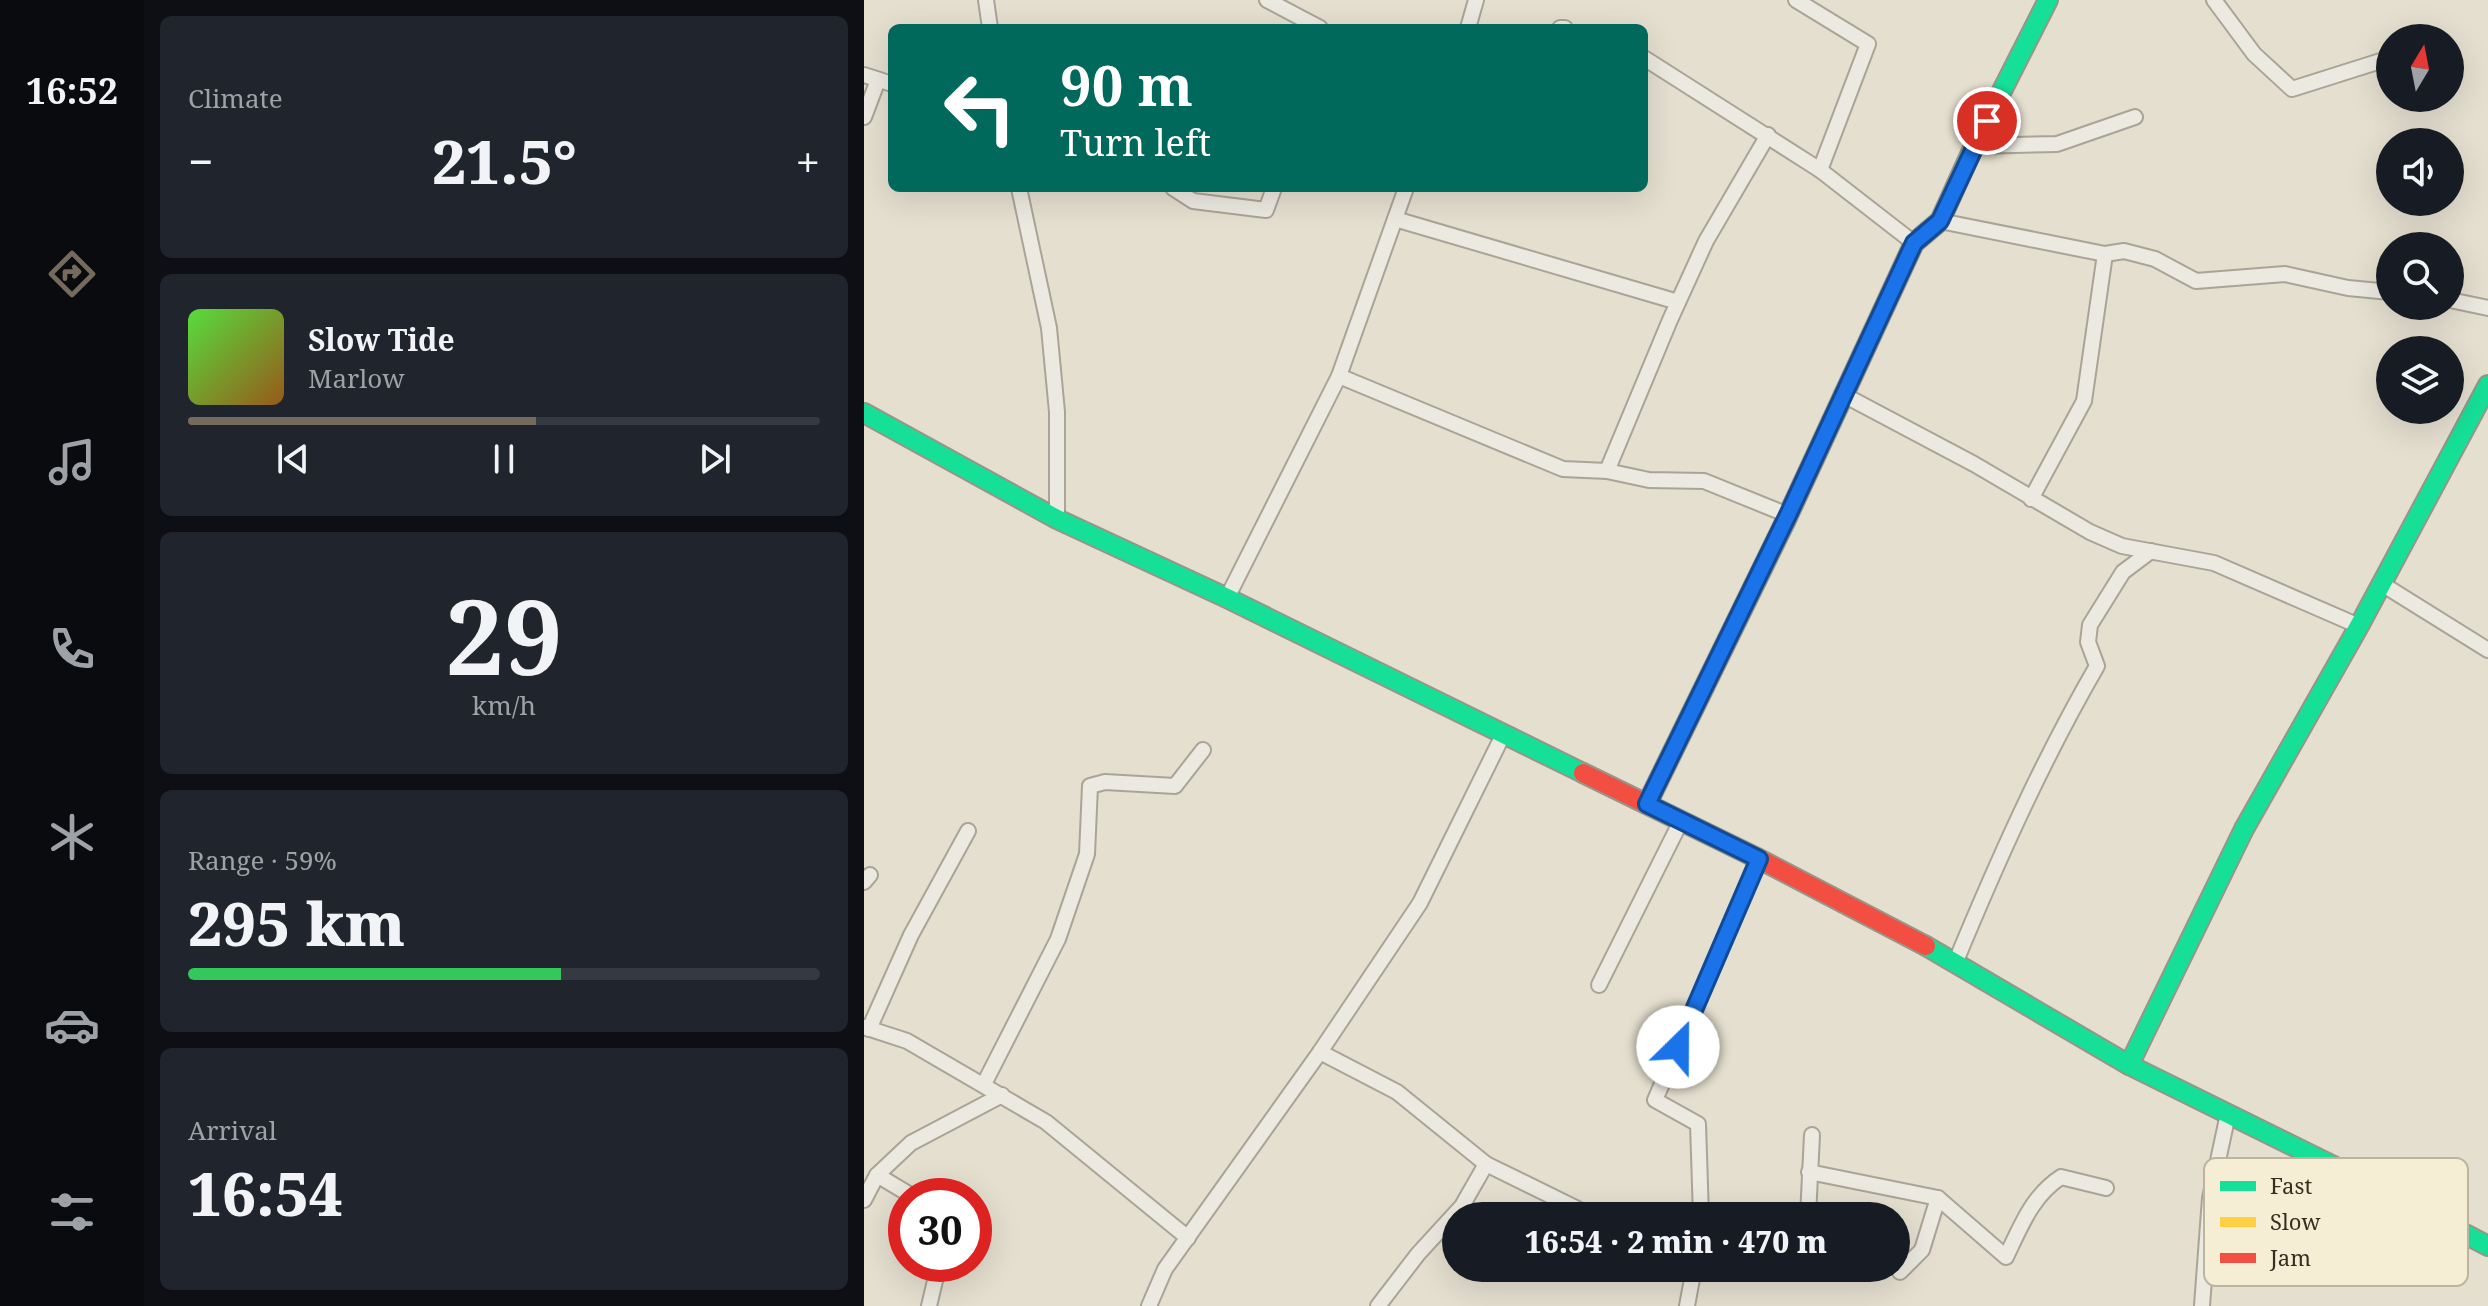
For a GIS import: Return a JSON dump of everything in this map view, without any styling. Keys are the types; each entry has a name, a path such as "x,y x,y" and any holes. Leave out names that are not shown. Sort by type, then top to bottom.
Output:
{"street":[{"path":"986,0 989,24"},
{"path":"1267,0 1312,24"},
{"path":"1469,24 1476,0"},
{"path":"1796,0 1868,44 1820,170"},
{"path":"1647,804 1788,515 1914,243 1940,221 2048,0"},
{"path":"2214,0 2254,54 2292,89 2376,62"},
{"path":"1648,60 1820,170 1914,243"},
{"path":"864,117 878,80"},
{"path":"1974,146 2057,144 2135,117"},
{"path":"1607,471 1706,241 1768,135"},
{"path":"1020,192 1049,328 1057,412 1057,519"},
{"path":"1179,192 1193,201 1266,210 1273,192"},
{"path":"1227,598 1339,376 1405,192"},
{"path":"1395,219 1678,302"},
{"path":"1940,221 2105,254 2124,251 2155,259 2196,281 2285,274 2348,288 2376,291"},
{"path":"2031,499 2084,401 2105,254"},
{"path":"2464,303 2488,308"},
{"path":"1339,376 1563,469 1607,471 1649,480 1704,481 1788,515"},
{"path":"2129,1065 2244,829 2359,626 2488,385"},
{"path":"1842,394 1974,464 2090,532 2122,546 2214,563 2359,626"},
{"path":"864,413 1057,519 1227,598 1759,859 1956,961 2129,1065 2317,1158"},
{"path":"1956,961 1993,871 2052,744 2097,666 2088,642 2090,625 2123,572 2151,551"},
{"path":"2382,584 2488,650"},
{"path":"1149,1306 1165,1269 1320,1052 1420,903 1504,733"},
{"path":"984,1084 1058,939 1087,854 1090,786 1105,782 1175,786 1203,750"},
{"path":"1599,985 1681,821"},
{"path":"968,831 911,935 867,1028 907,1041 1046,1122 1188,1238"},
{"path":"1701,1202 1698,1124 1655,1100 1759,859"},
{"path":"1320,1052 1397,1092 1486,1164 1563,1202"},
{"path":"864,1200 877,1175 911,1143 1002,1095"},
{"path":"2219,1158 2228,1114"},
{"path":"1808,1202 1812,1135"},
{"path":"1378,1306 1418,1254 1462,1206 1486,1164"},
{"path":"1809,1172 1938,1198 2006,1257 2032,1204 2046,1187 2061,1177 2106,1188"},
{"path":"877,1175 888,1182"},
{"path":"1910,1262 1922,1250 1938,1198"},
{"path":"2468,1236 2488,1246"},
{"path":"2202,1306 2204,1279"},
{"path":"929,1306 935,1282"},
{"path":"1687,1306 1691,1282"}],"traffic: fast":[{"path":"1785,522 1914,243 1940,221 2048,0"},
{"path":"2129,1065 2244,829 2359,626 2488,385"},
{"path":"864,413 1057,519 1227,598 1583,773"},
{"path":"1926,946 2129,1065 2318,1158"},
{"path":"2468,1236 2488,1246"}],"traffic: slow":[{"path":"1647,804 1785,522"}],"traffic: jam":[{"path":"1583,773 1759,859 1926,946"}],"route":[{"path":"1678,1047 1759,859 1647,804 1788,515 1914,243 1940,221 1987,121"}]}
